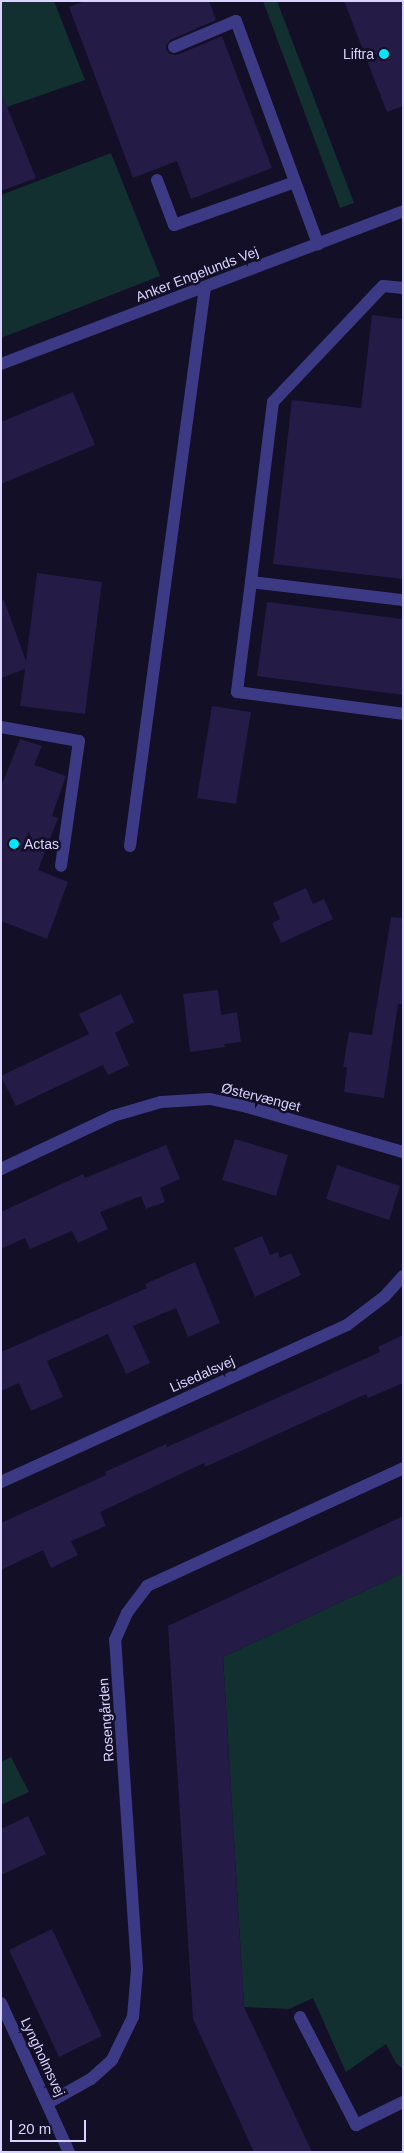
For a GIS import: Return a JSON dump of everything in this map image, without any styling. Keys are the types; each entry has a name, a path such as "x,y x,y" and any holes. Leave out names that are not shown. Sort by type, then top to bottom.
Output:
{"street":[{"path":"174,46 236,22 318,244"},
{"path":"157,180 174,225 295,182"},
{"name":"Anker Engelunds Vej","path":"1,364 403,211"},
{"path":"403,288 383,286 273,402 237,692 403,714"},
{"path":"130,846 205,287"},
{"path":"251,582 403,600"},
{"path":"1,727 79,741 61,866"},
{"name":"Østervænget","path":"1,1169 113,1116 161,1102 210,1100 247,1108 403,1152"},
{"name":"Lisedalsvej","path":"1,1482 347,1325 385,1296 403,1276"},
{"name":"Rosengården","path":"48,2103 91,2079 112,2060 134,2018 137,1969 115,1640 126,1612 147,1586 403,1468"},
{"name":"Lyngholmsvej","path":"1,2003 69,2152"},
{"path":"300,2017 356,2125 403,2102"}],"green space":[{"path":"1,1 54,1 85,80 1,109"},
{"path":"263,1 277,1 354,203 340,208"},
{"path":"111,153 160,276 1,338 1,195"},
{"path":"403,1573 403,2069 396,2063 386,2044 346,2072 313,1998 289,2009 244,2007 223,1657"},
{"path":"11,1757 29,1792 1,1805 1,1762"}],"building":[{"path":"85,1 209,1 216,20 170,40 166,50 170,54 177,55 222,36 272,168 191,199 177,161 133,178 69,7"},
{"name":"Liftra","path":"344,1 403,1 403,106 387,112"},
{"path":"1,92 36,178 1,191"},
{"path":"372,315 403,319 403,579 273,564 292,400 361,408"},
{"path":"73,392 95,445 1,484 1,422"},
{"path":"37,573 102,582 85,714 20,706 25,669 1,678 1,601 4,600 26,661"},
{"path":"267,602 403,619 403,695 257,676"},
{"path":"212,706 251,712 236,804 197,798"},
{"path":"20,739 42,746 34,765 66,776 52,816 58,818 38,870 68,882 47,939 1,921 1,787"},
{"path":"306,888 313,904 324,899 333,919 281,943 272,923 280,919 273,903"},
{"path":"391,917 403,918 403,1004 398,1004 384,1098 344,1092 347,1067 343,1067 349,1032 372,1035"},
{"path":"218,990 221,1015 237,1012 241,1042 224,1044 225,1047 190,1052 183,994"},
{"path":"121,994 134,1022 115,1033 129,1065 108,1075 103,1065 16,1106 1,1076 89,1034 79,1014"},
{"path":"235,1139 288,1155 276,1196 222,1180"},
{"path":"166,1145 180,1179 160,1188 165,1202 146,1209 141,1196 100,1212 108,1229 78,1243 72,1231 30,1249 25,1238 1,1249 1,1212 83,1174 85,1178"},
{"path":"337,1165 400,1186 389,1220 326,1199"},
{"path":"262,1236 270,1255 278,1252 280,1258 291,1253 301,1275 255,1297 234,1248"},
{"path":"195,1262 220,1323 188,1337 176,1308 133,1326 150,1363 126,1374 108,1334 47,1361 63,1397 31,1411 19,1383 1,1391 1,1352 147,1288 145,1284"},
{"path":"403,1335 403,1383 368,1398 366,1394 205,1467 204,1463 100,1512 106,1526 71,1541 78,1555 51,1568 43,1550 1,1570 1,1523 106,1475 105,1472 166,1444 167,1447 380,1352 378,1347"},
{"path":"403,1516 403,1573 223,1657 244,2007 312,2152 254,2152 193,2019 168,1626"},
{"path":"28,1816 46,1854 1,1875 1,1829"},
{"path":"52,1929 102,2036 59,2057 9,1950"}],"place":[{"name":"Liftra","path":"384,54"},
{"name":"Actas","path":"14,844"}]}
